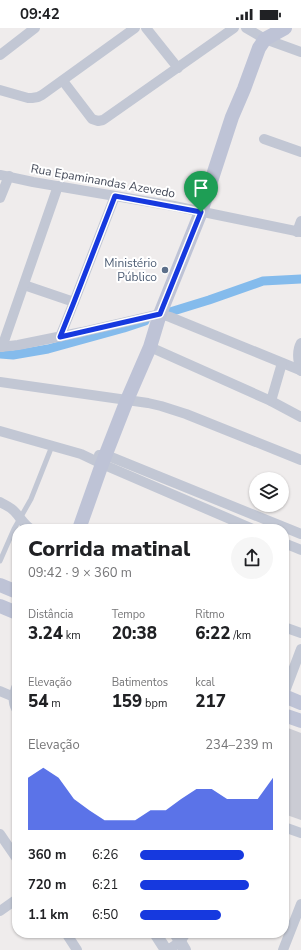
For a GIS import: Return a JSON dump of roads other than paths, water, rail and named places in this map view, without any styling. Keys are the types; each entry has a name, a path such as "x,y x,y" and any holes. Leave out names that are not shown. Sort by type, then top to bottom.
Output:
{"main road":[{"path":"81,524 127,400 150,347 160,314 201,212 232,117 259,48 265,39 285,28"},
{"path":"0,585 12,590"},
{"path":"0,606 12,611"},
{"path":"289,697 301,703"},
{"path":"289,717 301,722"}],"street":[{"path":"0,55 35,28"},
{"path":"0,90 32,98 42,95 135,28"},
{"path":"146,28 178,68"},
{"path":"63,81 92,118 100,121 108,118 234,28"},
{"path":"246,28 265,39 301,52"},
{"path":"264,139 301,152"},
{"path":"0,198 4,176"},
{"name":"Rua Epaminandas Azevedo","path":"4,176 201,212 299,232"},
{"path":"58,186 1,347 60,337 160,314 301,371"},
{"path":"60,337 115,196"},
{"path":"299,232 301,221"},
{"path":"24,285 74,302"},
{"path":"301,343 298,349 298,357 301,371"},
{"path":"150,347 271,401 301,417"},
{"path":"271,401 282,363"},
{"path":"0,382 161,406 186,414 301,460"},
{"path":"0,431 104,460 268,524"},
{"path":"104,460 242,524"},
{"path":"0,502 14,511 26,524"},
{"path":"289,531 301,534"},
{"path":"289,544 301,550"},
{"path":"289,629 301,633"},
{"path":"289,681 301,649"},
{"path":"0,691 12,696"},
{"path":"289,828 301,833"},
{"path":"0,834 12,852"},
{"path":"0,911 12,903"},
{"path":"289,935 301,904"},
{"path":"69,938 77,950"},
{"path":"159,938 167,950 182,940"},
{"path":"283,950 288,938"}],"lane":[{"path":"17,524 31,499 52,446"},
{"path":"0,561 12,535"}],"waterway":[{"path":"170,312 263,281 301,279"},
{"path":"0,354 13,355 48,349 145,321"}],"place":[{"name":"Ministério Público","path":"165,270"}]}
